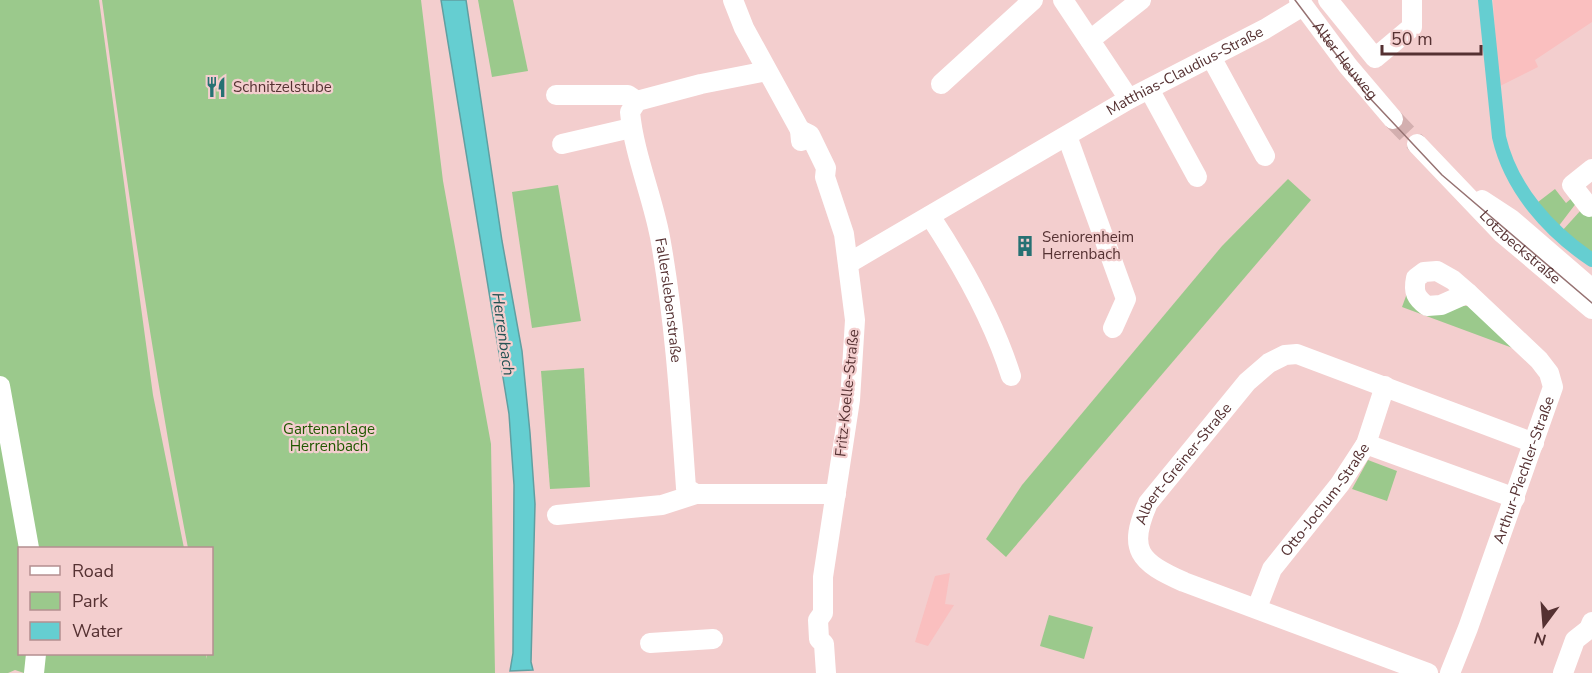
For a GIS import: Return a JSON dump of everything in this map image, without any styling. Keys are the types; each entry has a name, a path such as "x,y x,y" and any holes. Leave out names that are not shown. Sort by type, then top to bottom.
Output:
{"street":[{"name":"Fritz-Koelle-Straße","path":"733,0 744,28 767,70 794,97 800,140 816,173 825,177 844,234 849,263 855,320 853,370 823,577 823,613 828,620 828,638 824,644 826,673"},
{"path":"941,84 1033,0"},
{"path":"1062,0 1129,99"},
{"path":"1090,40 1141,0"},
{"path":"1328,0 1375,58 1412,27 1412,0"},
{"name":"Matthias-Claudius-Straße","path":"849,263 1129,99 1265,29 1301,3"},
{"name":"Alter Heuweg","path":"1301,3 1347,66 1394,119"},
{"path":"1211,57 1265,156"},
{"path":"556,95 628,95 637,101 767,70"},
{"path":"1149,89 1197,177"},
{"name":"Fallerslebenstraße","path":"637,101 630,112 632,128 655,210 672,308 686,488 696,494"},
{"path":"562,144 632,128"},
{"path":"1067,136 1125,299 1113,328"},
{"name":"Lotzbeckstraße","path":"1417,144 1502,233 1592,309"},
{"path":"1592,169 1572,185 1589,207 1592,205"},
{"name":"Lotzbeckstraße","path":"1452,181 1511,219 1592,289"},
{"path":"930,216 952,249 991,323 1011,376"},
{"name":"Arthur-Piechler-Straße","path":"1450,673 1515,498 1553,387 1549,373 1539,360 1467,293"},
{"name":"Albert-Greiner-Straße","path":"1428,673 1157,570 1143,555 1137,539 1139,523 1148,503 1247,382 1273,361 1297,354 1534,443"},
{"path":"0,386 3,419 29,547"},
{"name":"Otto-Jochum-Straße","path":"1257,608 1272,569 1340,484 1366,444 1385,386"},
{"path":"1366,444 1515,498"},
{"path":"557,515 662,505 696,494 836,494"},
{"path":"1563,673 1575,640 1589,629 1592,622"},
{"path":"650,643 713,639"},
{"path":"34,673 36,655"}],"shaded area":[{"path":"1493,0 1592,0 1592,22 1535,60 1538,67 1498,87"},
{"path":"950,573 945,604 954,605 928,646 915,642 935,576"}],"green space":[{"name":"Gartenanlage Herrenbach","path":"0,0 99,0 153,395 184,547 18,547 18,655 206,655 207,659 207,655 213,655 213,547 188,547 141,275 102,0 421,0 443,181 491,444 495,673 24,673 15,670 0,673"},
{"path":"478,0 513,0 528,71 492,77"},
{"path":"1288,179 1311,200 1006,557 986,539 1022,485 1222,246"},
{"path":"558,185 581,321 532,328 512,192"},
{"path":"1555,189 1566,203 1573,197 1577,202 1558,227 1538,202"},
{"path":"1581,210 1592,212 1592,255 1562,231"},
{"path":"1409,288 1450,305 1468,306 1518,350 1402,307"},
{"path":"584,368 590,487 550,489 541,371"},
{"path":"1368,460 1397,471 1387,501 1352,489"},
{"path":"1049,615 1093,627 1084,659 1040,646"}],"water":[{"name":"Herrenbach","path":"441,0 466,0 502,241 522,351 535,504 531,662 533,670 510,671 513,653 514,485 509,414"}],"waterway":[{"path":"1485,0 1499,137 1505,156 1522,191 1534,207 1561,236 1592,260"}],"tunnel":[{"path":"1393,119 1417,144"}],"tram line":[{"path":"1295,0 1366,94 1442,175 1592,303"}],"place":[{"name":"Schnitzelstube","path":"216,87"},
{"name":"Seniorenheim Herrenbach","path":"1025,246"}]}
